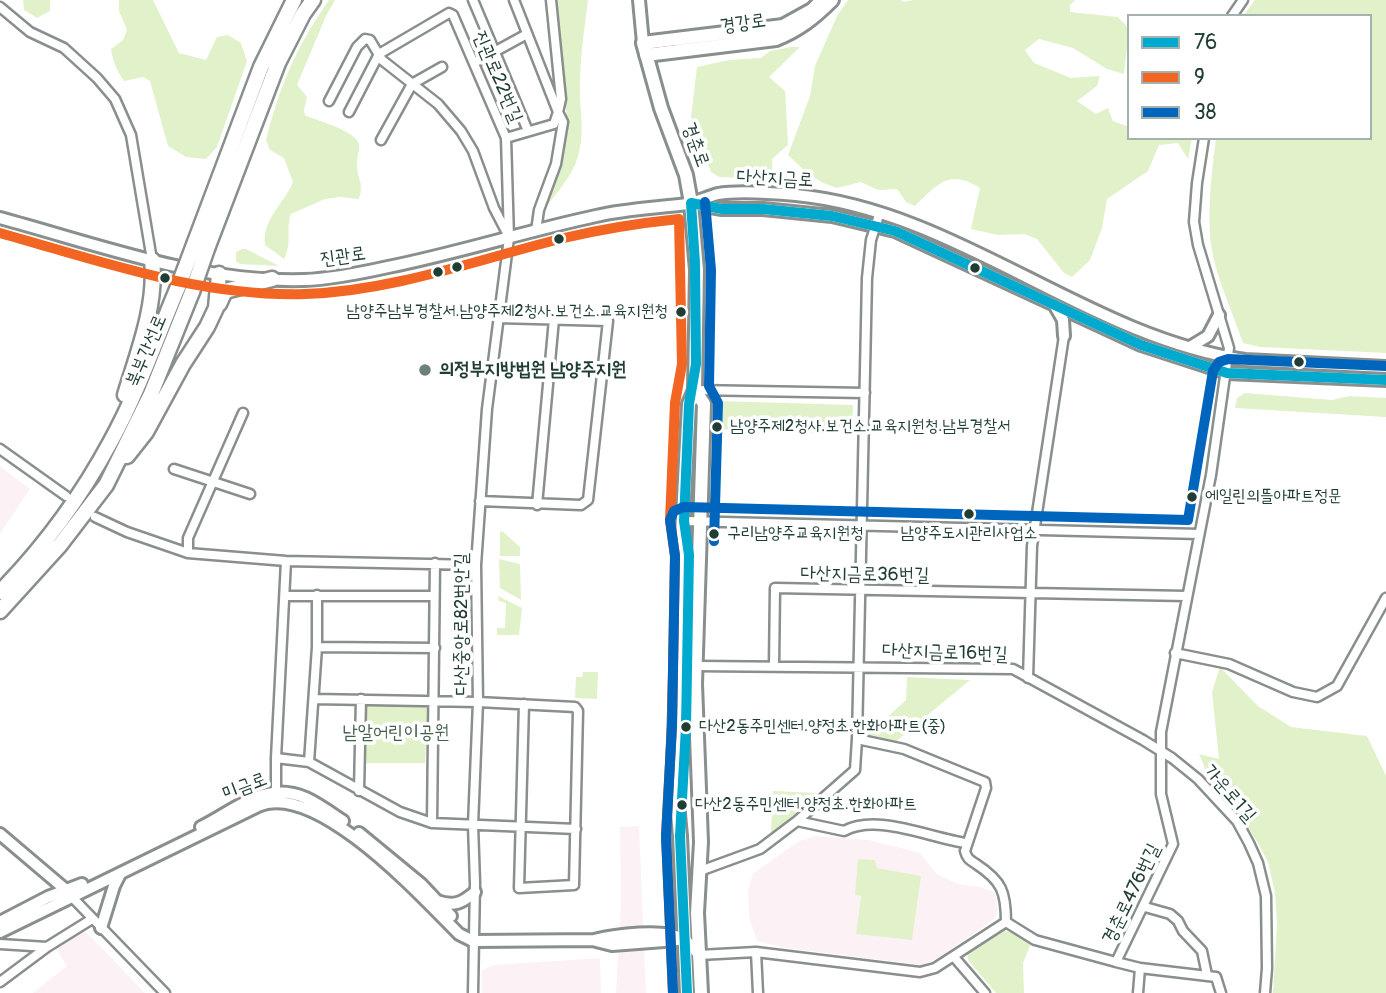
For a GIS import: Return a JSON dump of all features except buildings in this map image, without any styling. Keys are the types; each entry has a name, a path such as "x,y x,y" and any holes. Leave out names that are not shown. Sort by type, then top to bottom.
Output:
{"highway":[{"name":"북부간선로","path":"0,611 60,545 106,485 151,394 261,67 294,0"},
{"name":"북부간선로","path":"202,244 278,63 313,0"},
{"path":"112,440 146,321 154,275 152,260"},
{"path":"216,308 219,274"},
{"path":"106,485 146,432 183,364 208,327 225,291 272,279"},
{"name":"북부간선로","path":"0,592 17,575 82,490 112,440 185,290"}],"main road":[{"name":"경강로","path":"644,49 783,26 812,10 822,0"},
{"name":"경강로","path":"644,49 776,39 795,32 813,20 832,0"},
{"name":"경춘로","path":"644,49 661,108 686,174 697,270 695,390 690,404 681,554 674,770 680,836 687,993"},
{"name":"경춘로","path":"695,390 704,404 696,666 700,871 697,913 701,993"}],"street":[{"path":"473,0 528,131"},
{"path":"514,0 563,122 556,164 539,210 536,232"},
{"path":"506,138 554,124 558,112 561,99 551,0"},
{"name":"경춘로","path":"639,0 644,49"},
{"path":"0,7 30,32 64,48 97,78 115,99 131,135 152,260"},
{"name":"진관로22번길","path":"379,54 449,13 453,15 506,138 509,238"},
{"path":"474,63 527,34"},
{"path":"329,102 357,47 365,39 370,40 382,60 438,104 461,131 473,151 494,208 509,238"},
{"path":"349,112 379,54"},
{"path":"381,140 412,84 442,68"},
{"path":"1161,752 1161,732 1175,653 1211,475 1229,348 1198,245 1194,222 1204,140"},
{"name":"다산지금로","path":"691,203 720,194 769,194 838,201 880,212 949,238 1130,327 1191,347 1228,358 1386,366"},
{"name":"진관로","path":"0,218 189,271 306,280 356,274 458,252 622,211 691,203"},
{"name":"다산지금로","path":"691,203 722,209 799,211 832,215 895,230 1164,355 1227,373 1386,380"},
{"name":"다산지금로16번길","path":"880,212 871,240 867,278 858,667 1013,669 1161,752"},
{"name":"다산중앙로82번안길","path":"473,993 473,825 478,702 476,565 487,409 509,238"},
{"path":"1028,678 1031,546 1063,336 1063,320 1054,304"},
{"path":"1191,347 1209,336 1219,315"},
{"path":"480,501 581,505 588,500 608,321 498,318"},
{"path":"537,505 554,319"},
{"path":"1063,336 1080,322 1089,321"},
{"path":"695,390 865,393"},
{"path":"188,553 188,538 243,413"},
{"path":"0,449 66,496"},
{"path":"174,469 250,494"},
{"path":"95,517 188,553 286,561 476,565"},
{"path":"684,521 1199,534"},
{"path":"276,796 286,561"},
{"path":"432,823 435,563"},
{"name":"다산지금로36번길","path":"774,666 775,588 1186,596"},
{"path":"309,762 317,647 317,595"},
{"path":"285,596 434,596"},
{"path":"1175,653 1229,664 1293,692 1317,696 1337,686 1386,598"},
{"path":"317,647 435,648"},
{"path":"696,666 858,667 855,770 797,821 753,853 700,871"},
{"path":"314,699 478,702 570,705 575,707 578,711 574,885 519,888 524,704"},
{"path":"359,790 361,699"},
{"path":"473,942 684,939 699,955 756,952 920,972 935,968 1006,922 1006,904 998,881 966,856 966,843 986,789 984,780 904,749 857,738"},
{"name":"경춘로476번길","path":"1006,922 1035,940 1116,962 1145,907 1173,844 1161,794 1161,752"},
{"name":"가운로1길","path":"1161,752 1172,758 1209,790 1237,821 1258,863 1266,896 1268,968 1265,993"},
{"path":"276,758 309,762 400,812 432,823 576,829"},
{"name":"미금로","path":"0,922 120,874 276,796"},
{"name":"미금로","path":"276,796 302,806 345,831 379,857 459,933 473,942"},
{"name":"미금로","path":"0,932 89,881 206,825 230,810 276,796 304,797 345,822 385,853 437,901 473,942"},
{"path":"797,821 844,831 853,826 873,823 966,843"},
{"path":"0,834 69,893 165,993"},
{"path":"101,928 120,874"},
{"path":"437,901 449,905 458,904 475,892"},
{"path":"1145,907 1170,915 1178,921 1183,931 1202,951 1206,975"},
{"path":"0,982 47,947 92,919"},
{"path":"0,944 47,947"},
{"path":"756,952 758,993"},
{"path":"954,957 985,993"},
{"path":"1116,962 1140,968 1216,977 1221,993"},
{"path":"1138,993 1140,968"}],"shaded area":[{"path":"0,466 30,489 0,534"},
{"path":"639,826 646,993 616,993 621,903 620,827"},
{"path":"815,836 869,840 920,853 937,874 958,884 981,887 995,893 998,910 994,919 938,958 922,965 786,948 757,941 749,917 748,889 753,874 797,842"},
{"path":"84,931 145,993 33,993 67,966 56,949"},
{"path":"600,958 601,993 482,993 482,970 493,965"}],"green space":[{"path":"23,0 50,0 50,11 37,18 24,10"},
{"path":"119,0 153,0 179,53 206,60 217,37 228,35 241,43 247,61 217,147 206,159 186,157 168,146 150,81 143,77 124,81 119,74 111,49 123,40 127,30 119,11"},
{"path":"329,0 335,0 297,85 307,97 305,115 351,134 359,144 357,164 360,194 359,199 325,199 291,214 288,247 284,259 265,245 265,236 270,219 293,182 284,158 270,150 266,140 290,67"},
{"path":"556,0 588,0 580,73 580,149 569,176 547,206 564,155 567,118"},
{"path":"848,0 1075,0 1070,5 1070,12 1118,17 1127,27 1124,74 1107,69 1073,48 1039,39 1025,50 1034,63 1071,78 1100,76 1097,86 1077,101 1096,114 1108,108 1113,121 1127,126 1127,140 1192,140 1188,159 1178,143 1159,145 1148,171 1107,199 1102,228 1090,260 1072,277 1064,273 1037,239 1024,234 998,235 971,229 980,188 969,182 952,179 945,181 915,206 906,202 897,189 878,190 861,182 837,188 823,183 788,155 810,96 815,66 837,16"},
{"path":"1255,0 1386,0 1386,353 1260,347 1243,343 1214,262 1210,235 1210,199 1216,140 1372,140 1372,14 1244,14"},
{"path":"800,47 769,77 785,91 788,145 772,159 773,179 719,177 711,172 691,117 697,67 729,60 761,58 770,51"},
{"path":"242,249 279,266 240,264 236,261 236,252"},
{"path":"1245,393 1332,400 1349,396 1386,398 1386,417 1235,408 1237,398"},
{"path":"718,401 853,405 852,434 717,429"},
{"path":"502,531 520,547 520,556 500,556"},
{"path":"499,559 520,564 521,600 500,588"},
{"path":"498,596 522,608 519,635 497,635 497,628 505,628 506,603 499,601"},
{"path":"1220,667 1258,706 1291,727 1367,736 1386,776 1386,993 1273,993 1277,924 1275,893 1268,862 1238,813 1208,776 1199,754 1219,759 1212,692"},
{"path":"583,672 598,672 597,699 575,698 576,677 582,677"},
{"path":"907,677 970,680 894,743 867,738 863,734 864,721 882,722 906,700"},
{"name":"낟알어린이공원","path":"369,703 425,704 428,707 425,763 365,763 365,707"},
{"path":"773,791 818,793 771,832"},
{"path":"858,859 875,860 877,868 921,876 912,940 856,934 861,896 855,895"},
{"path":"1004,931 1031,943 1023,963 1024,993 996,993 968,960 968,954"}],"transit line":[{"name":"38","path":"705,202 711,270 709,386 718,403 714,541"},
{"name":"76","path":"687,993 680,836 686,727 689,555 684,521 689,404 696,364 695,263 691,203 722,209 763,209 832,216 895,231 1141,345 1227,373 1386,380"},
{"name":"9","path":"0,233 189,283 227,290 305,294 371,287 436,273 578,235 679,219 682,364 675,403 670,520 675,556 672,726 666,835 673,993"},
{"name":"38","path":"673,993 666,837 672,726 675,556 670,520 674,511 684,507 1188,520 1213,371 1219,362 1228,359 1386,366"}],"place":[{"name":"남양주남부경찰서.남양주제2청사.보건소.교육지원청","path":"681,312"},
{"name":"의정부지방법원 남양주지원","path":"425,370"},
{"name":"남양주제2청사.보건소.교육지원청.남부경찰서","path":"717,427"},
{"name":"에일린의뜰아파트정문","path":"1192,497"},
{"name":"남양주도시관리사업소","path":"969,514"},
{"name":"구리남양주교육지원청","path":"714,534"},
{"name":"다산2동주민센터.양정초.한화아파트(중)","path":"686,727"},
{"name":"다산2동주민센터.양정초.한화아파트","path":"682,805"}]}
